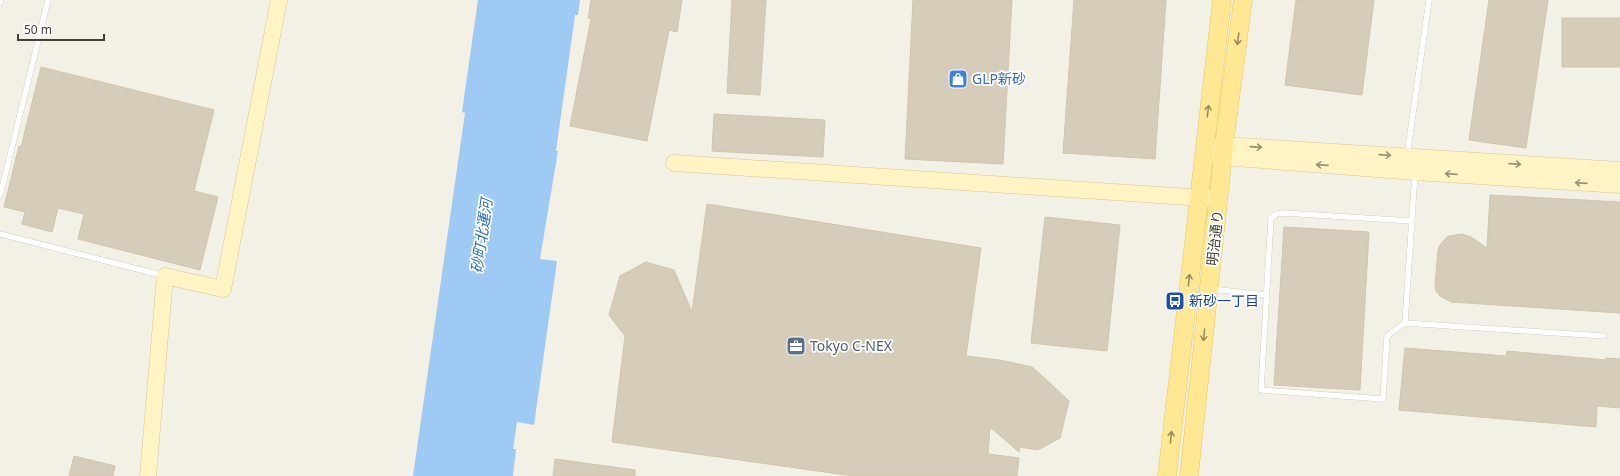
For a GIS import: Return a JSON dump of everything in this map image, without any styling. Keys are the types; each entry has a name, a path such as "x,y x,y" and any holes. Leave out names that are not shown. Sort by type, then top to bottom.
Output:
{"main road":[{"name":"明治通り","path":"1167,476 1203,150 1222,0"},
{"name":"明治通り","path":"1189,476 1210,289 1223,151 1243,0"}],"street":[{"path":"148,476 165,276 223,289 279,0"},
{"path":"1203,150 1411,164 1620,185"},
{"path":"674,163 1218,199"},
{"path":"1411,164 1620,170"}],"lane":[{"path":"0,196 48,0"},
{"path":"1405,323 1412,221 1411,164 1429,0"},
{"path":"1412,221 1276,214 1271,218 1261,390 1383,399 1387,336 1405,323 1604,336"},
{"path":"0,234 165,276"},
{"path":"1210,289 1266,295"}],"water":[{"name":"砂町北運河","path":"478,0 580,0 578,15 575,15 556,151 558,151 540,259 557,261 534,425 517,422 513,449 516,449 513,476 413,476 465,113 462,112"}],"building":[{"path":"591,0 682,0 677,32 669,30 647,141 570,126 591,19 588,18"},
{"path":"732,0 766,0 760,95 727,93"},
{"name":"GLP新砂","path":"913,0 1012,0 1003,164 905,159"},
{"path":"1074,0 1166,0 1155,159 1063,153"},
{"path":"1296,0 1374,0 1362,95 1285,85"},
{"path":"1489,0 1548,0 1526,148 1469,140"},
{"path":"1562,18 1620,18 1620,67 1562,67"},
{"path":"41,67 214,110 194,191 218,197 200,270 78,239 84,214 58,208 52,232 22,224 25,212 4,207"},
{"path":"714,114 825,120 823,157 712,151"},
{"path":"1490,195 1620,202 1620,313 1451,302 1440,296 1436,291 1435,285 1438,250 1440,245 1449,236 1462,234 1471,237 1487,248"},
{"name":"Tokyo C-NEX","path":"707,204 981,248 966,356 1000,360 1032,367 1069,401 1060,438 1038,450 1020,447 1019,452 990,427 988,454 1019,458 1017,476 853,476 612,442 625,336 609,315 620,276 646,262 674,270 692,312"},
{"path":"1045,217 1120,225 1107,351 1031,343"},
{"path":"1284,227 1369,232 1360,390 1274,385"},
{"path":"1405,348 1506,356 1507,351 1606,360 1606,358 1620,359 1620,408 1597,406 1596,427 1399,410"},
{"path":"74,456 115,466 113,476 69,476"},
{"path":"555,459 635,470 635,476 553,476"}],"place":[{"name":"GLP新砂","path":"958,79"},
{"name":"新砂一丁目","path":"1175,301"},
{"name":"Tokyo C-NEX","path":"796,346"}]}
